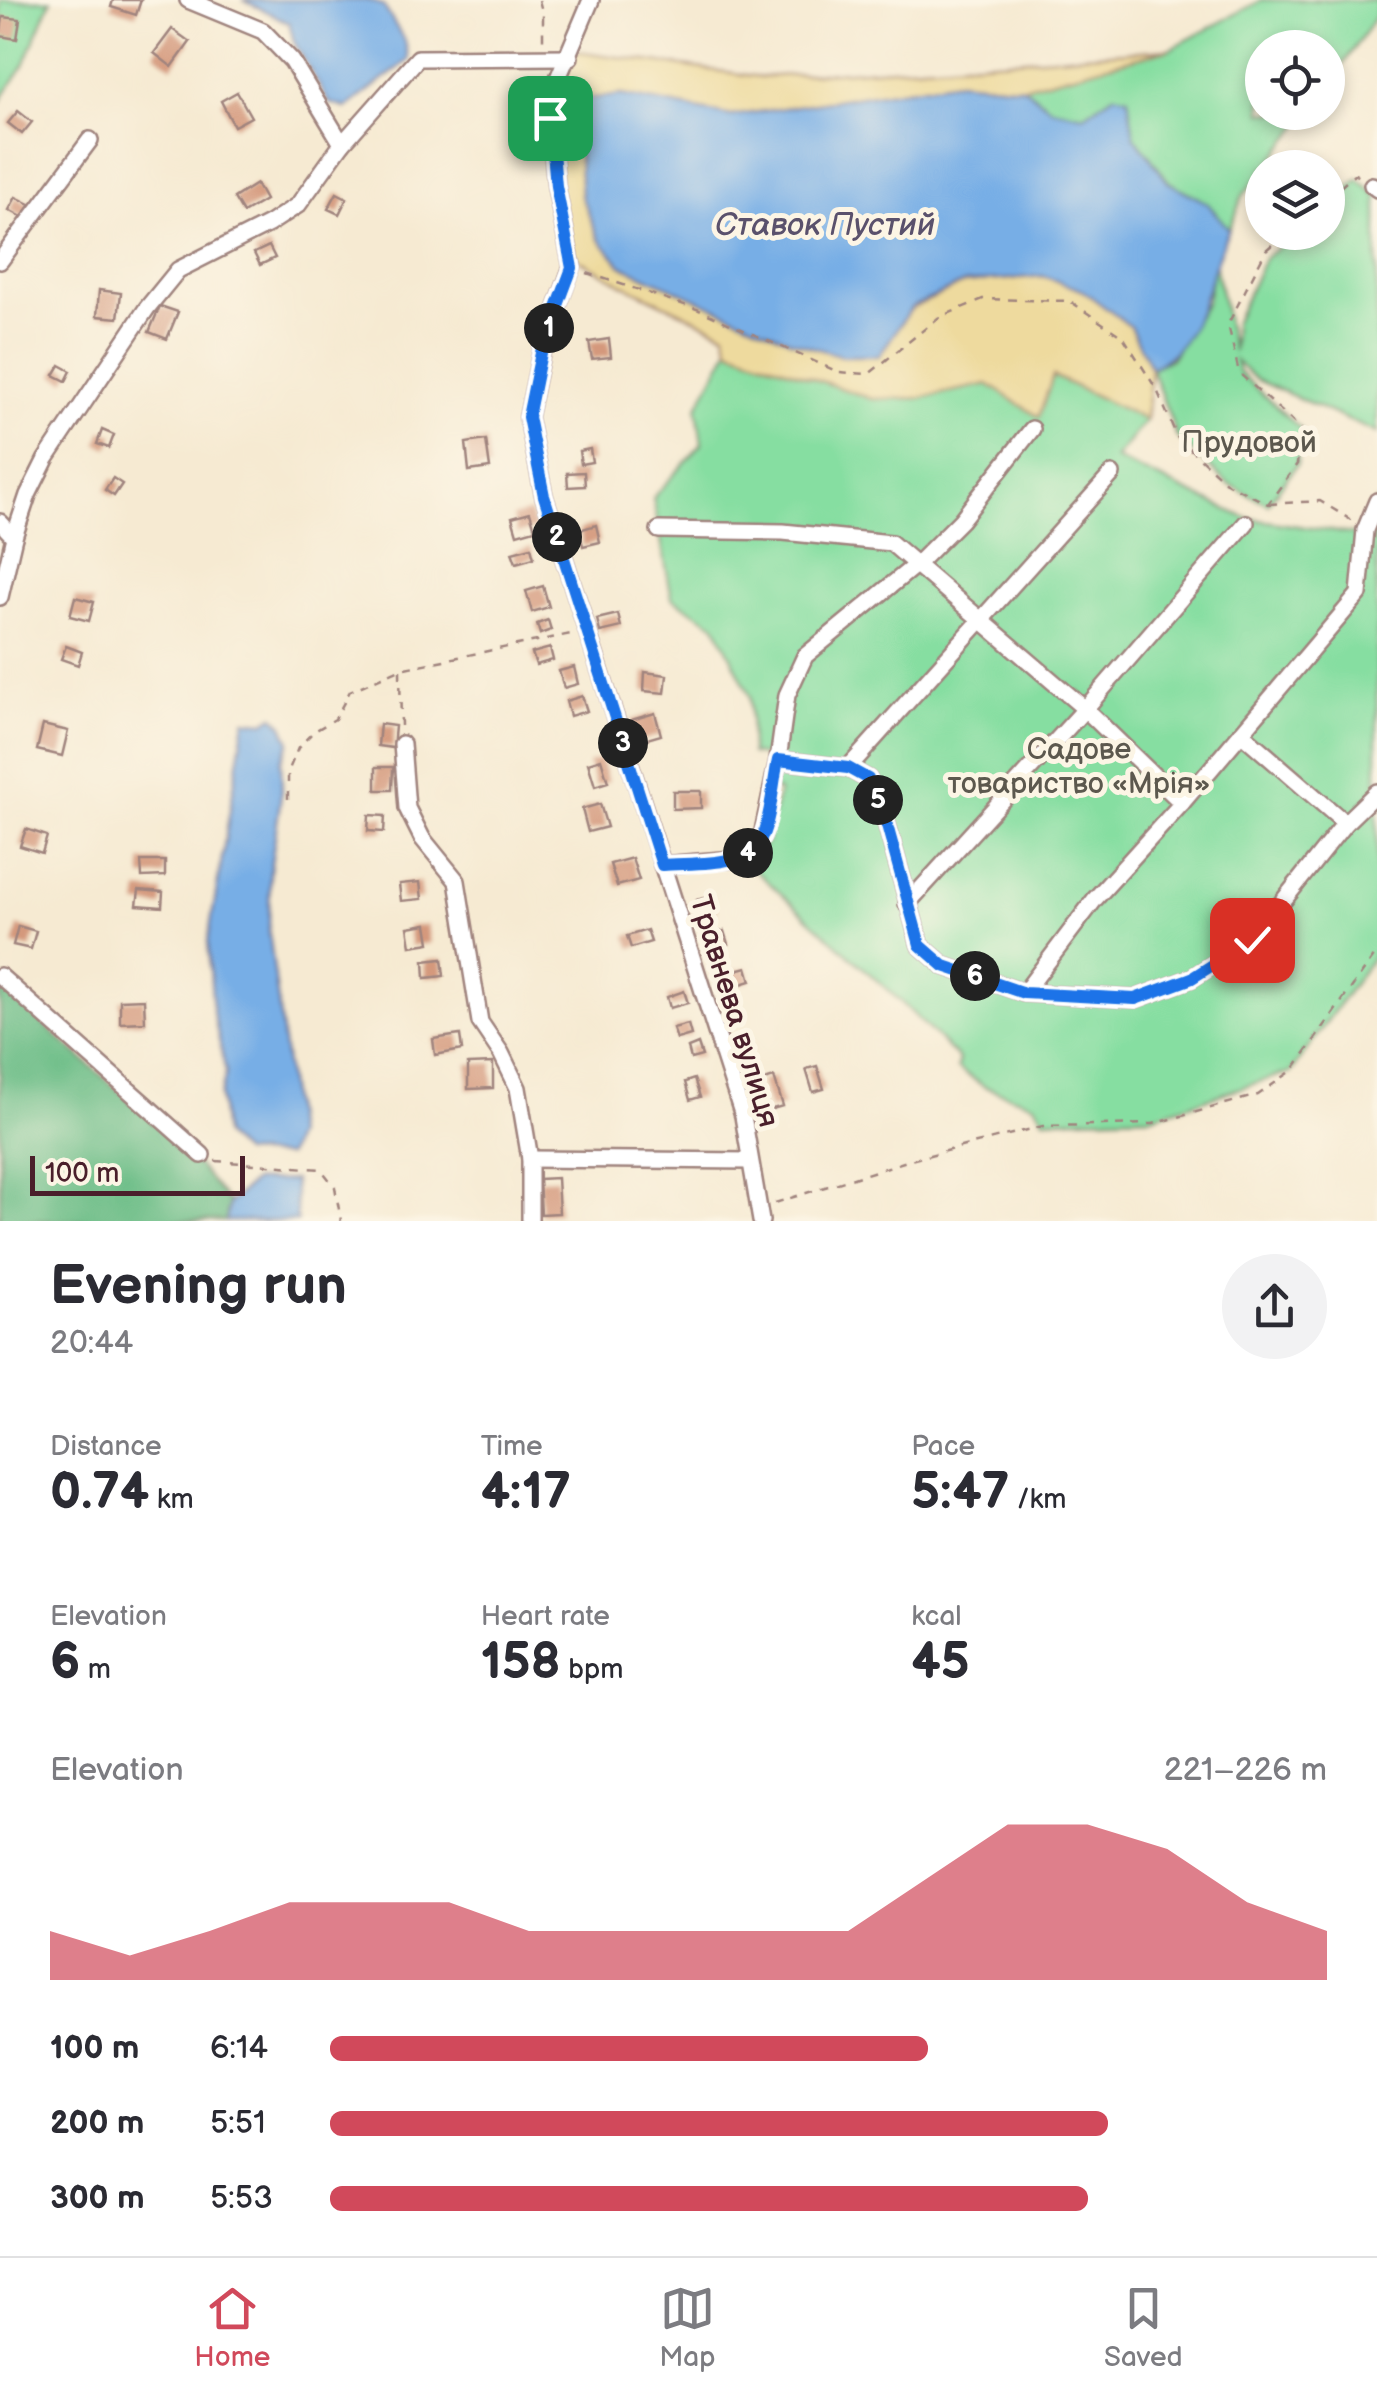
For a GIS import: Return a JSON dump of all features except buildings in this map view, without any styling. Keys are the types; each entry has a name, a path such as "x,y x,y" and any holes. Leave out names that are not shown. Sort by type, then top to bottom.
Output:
{"street":[{"path":"188,0 263,32 302,74 342,144"},
{"path":"572,268 556,186 550,118 554,90 591,0"},
{"path":"0,598 14,536 28,495 46,460 146,308 178,270 298,205 342,144 418,58 570,57"},
{"path":"0,261 90,140"},
{"name":"Травнева вулиця","path":"572,268 542,348 528,417 544,496 743,1116 761,1214"},
{"path":"662,865 734,859 752,851 762,836 778,760 786,695 805,656 918,564 961,520 1032,429"},
{"path":"848,768 1112,474"},
{"path":"1024,993 1095,899 1182,804 1359,594 1365,530 1377,501"},
{"path":"0,522 14,536"},
{"path":"907,904 1246,523"},
{"path":"659,530 783,532 891,543 1085,708 1182,804"},
{"path":"1241,734 1345,823"},
{"path":"402,744 407,808 422,838 457,881 480,1022 518,1088 530,1159 530,1221"},
{"path":"778,760 848,768 868,779 882,807 920,945 944,966 1024,993 1135,999 1192,978 1252,940 1345,823 1377,792"},
{"path":"0,976 202,1155"},
{"path":"530,1159 750,1161"}],"path":[{"path":"540,0 544,15 543,57"},
{"path":"1345,183 1356,174 1374,187"},
{"path":"1266,250 1228,324 1239,373 1302,430 1297,464 1268,504"},
{"path":"572,268 697,309 838,372 869,374 938,318 983,299 1070,301 1124,338 1157,390 1177,437 1228,484 1268,504 1320,500 1365,530"},
{"path":"288,799 288,772 298,748 313,732 335,719 350,690 400,669 587,630"},
{"path":"400,669 402,744"},
{"path":"761,1214 910,1160 1044,1126 1153,1124 1258,1095 1293,1070 1377,952"},
{"path":"202,1155 216,1161 321,1169 335,1187 341,1221"}],"green space":[{"path":"0,0 51,0 24,65 0,101"},
{"path":"1262,0 1377,0 1377,14 1345,62 1345,30 1245,30 1245,130 1296,130 1280,150 1245,150 1245,193 1229,229 1207,203 1169,182 1134,136 1115,94 1084,115 1051,108 1023,87 1170,49"},
{"name":"Прудовой","path":"1358,179 1377,195 1377,433 1255,379 1235,361 1239,373 1302,430 1297,464 1268,504 1228,484 1177,437 1151,368 1171,359 1207,301 1214,260 1233,352 1234,323 1264,259 1275,250 1345,250 1345,190"},
{"name":"Садове товариство «Мрія»","path":"729,349 872,399 921,398 988,384 1038,416 1053,376 1146,420 1115,459 1246,518 1364,536 1377,500 1377,951 1291,1072 1152,1116 1044,1119 1035,1104 985,1087 957,1068 959,1059 900,1001 748,864 766,843 779,791 762,785 770,757 751,754 750,696 716,625 672,598 653,498 702,444 697,408"},
{"path":"0,986 182,1146 229,1203 226,1221 0,1221"}],"sand":[{"path":"1170,49 1023,87 958,81 732,116 622,95 878,355 912,308 964,283 1043,276 1082,290 1130,326 1151,368 1146,420 1053,376 1039,417 988,384 921,398 872,399 729,349 725,333 573,256 556,186 553,90 576,51 761,77"}],"water":[{"path":"243,0 367,0 383,5 405,41 409,60 346,108 329,103 294,42 289,23"},
{"name":"Ставок Пустий","path":"958,81 1023,87 1051,108 1084,115 1115,94 1128,97 1134,136 1168,182 1207,203 1229,229 1201,308 1182,343 1168,357 1151,368 1130,326 1082,290 1043,276 964,283 912,307 879,356 842,356 792,341 622,266 599,239 581,196 577,126 584,99 622,95 732,116"},
{"path":"274,716 290,742 281,761 282,789 270,871 269,931 295,1135 287,1156 243,1153 224,1136 220,1097 226,1073 213,1012 208,941 245,720 265,722"},
{"path":"294,1180 297,1221 226,1221 229,1203 254,1181"}],"route":[{"path":"550,118 556,186 572,268 542,348 528,417 544,496 662,865 734,859 752,851 762,836 778,760 848,768 868,779 882,807 920,945 944,966 1024,993 1135,999 1192,978 1252,940"}]}
